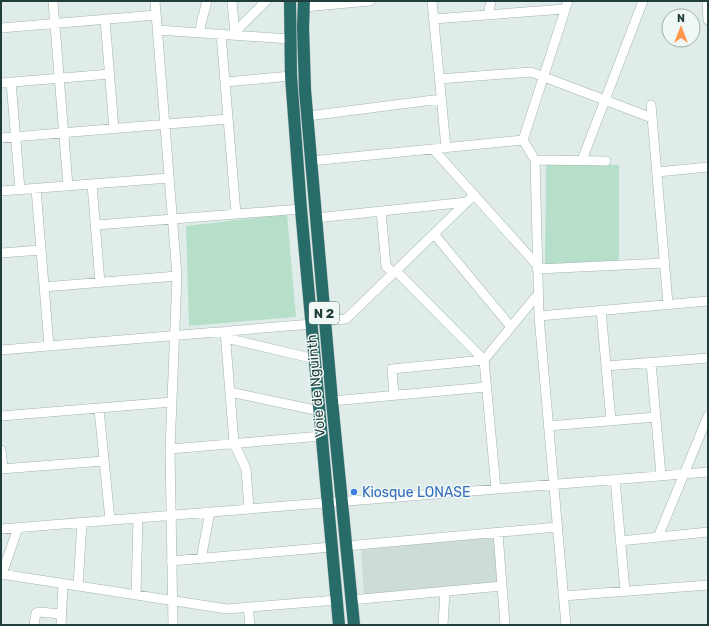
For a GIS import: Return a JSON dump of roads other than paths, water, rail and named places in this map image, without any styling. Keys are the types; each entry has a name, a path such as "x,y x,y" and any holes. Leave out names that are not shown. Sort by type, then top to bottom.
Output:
{"highway":[{"name":"Voie de Nguinth","path":"290,1 291,76 339,625"},
{"name":"Voie de Nguinth","path":"304,4 304,56 311,161 354,625"}],"street":[{"path":"53,1 68,186"},
{"path":"155,1 177,276 170,449 171,600 173,625"},
{"path":"200,32 207,1"},
{"path":"232,1 235,34"},
{"path":"235,34 266,1"},
{"path":"304,4 370,1"},
{"path":"432,1 446,148"},
{"path":"488,15 491,1"},
{"path":"582,160 643,1"},
{"path":"707,1 708,20"},
{"path":"434,19 488,15 567,5 523,140 535,160 538,316 566,625"},
{"path":"1,28 156,15"},
{"path":"106,19 114,129"},
{"path":"157,30 235,34 290,40"},
{"path":"221,34 236,214"},
{"path":"439,79 531,72 652,118"},
{"path":"1,83 110,74"},
{"path":"225,82 291,76"},
{"path":"11,82 20,190"},
{"path":"308,116 441,99"},
{"path":"651,105 668,304"},
{"path":"1,138 228,119"},
{"path":"311,161 523,140"},
{"path":"433,149 537,267"},
{"path":"535,160 606,161"},
{"path":"657,172 708,167"},
{"path":"1,191 169,178"},
{"path":"92,184 100,282"},
{"path":"36,188 49,346"},
{"path":"325,321 346,319 474,195"},
{"path":"316,218 467,202"},
{"path":"96,225 302,209"},
{"path":"381,211 386,266 394,272 484,360 496,489"},
{"path":"434,234 511,327"},
{"path":"1,253 41,250"},
{"path":"537,267 665,263"},
{"path":"44,287 177,276"},
{"path":"394,395 392,369 484,360 538,294"},
{"path":"538,316 708,301"},
{"path":"602,310 611,421"},
{"path":"1,350 175,335 226,335 312,324"},
{"path":"226,335 315,359"},
{"path":"226,335 234,443 246,469 249,509"},
{"path":"606,366 708,358"},
{"path":"651,363 661,475"},
{"path":"332,400 486,388"},
{"path":"230,392 320,411"},
{"path":"1,416 172,402"},
{"path":"99,408 110,520"},
{"path":"658,537 708,416"},
{"path":"548,426 656,417"},
{"path":"170,449 322,436"},
{"path":"1,450 2,469 104,461"},
{"path":"1,529 708,472"},
{"path":"615,479 625,591"},
{"path":"201,559 210,512"},
{"path":"136,595 138,518"},
{"path":"78,586 82,523"},
{"path":"346,546 557,527"},
{"path":"18,528 2,574 227,609 337,600"},
{"path":"498,532 505,625"},
{"path":"620,541 708,532"},
{"path":"171,561 332,547"},
{"path":"61,625 63,584"},
{"path":"563,596 708,585"},
{"path":"351,600 502,586"},
{"path":"443,625 445,591"},
{"path":"248,607 250,625"},
{"path":"34,625 36,613 61,614"}],"place":[{"name":"Kiosque LONASE","path":"354,492"}]}
